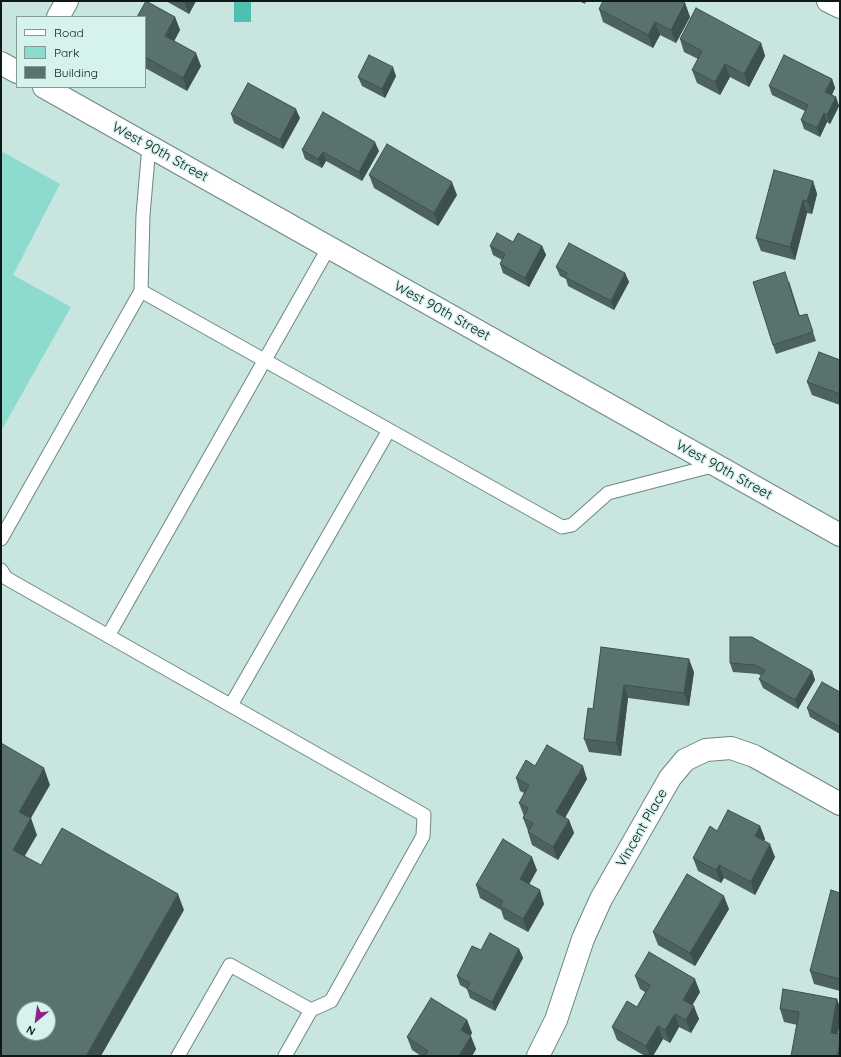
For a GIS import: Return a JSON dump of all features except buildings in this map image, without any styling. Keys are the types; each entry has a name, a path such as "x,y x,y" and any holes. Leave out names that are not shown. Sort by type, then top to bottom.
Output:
{"street":[{"path":"59,16 67,1"},
{"path":"828,1 840,7"},
{"path":"1,63 16,71"},
{"name":"West 90th Street","path":"46,88 840,535"},
{"name":"Vincent Place","path":"538,1056 556,1020 578,952 601,899 670,778 685,760 706,750 731,748 754,756 840,804"}],"lane":[{"path":"1,539 141,291 143,215 149,146"},
{"path":"108,636 329,247"},
{"path":"141,291 562,527 572,525 608,494 716,465"},
{"path":"231,705 389,430"},
{"path":"1,570 6,578 424,815 423,836 331,1001 311,1010 285,1056"},
{"path":"178,1056 230,965 311,1010"}],"green space":[{"path":"1,151 60,184 13,275 71,307 1,431"}],"shaded area":[{"path":"234,1 251,1 251,22 234,22"}]}
